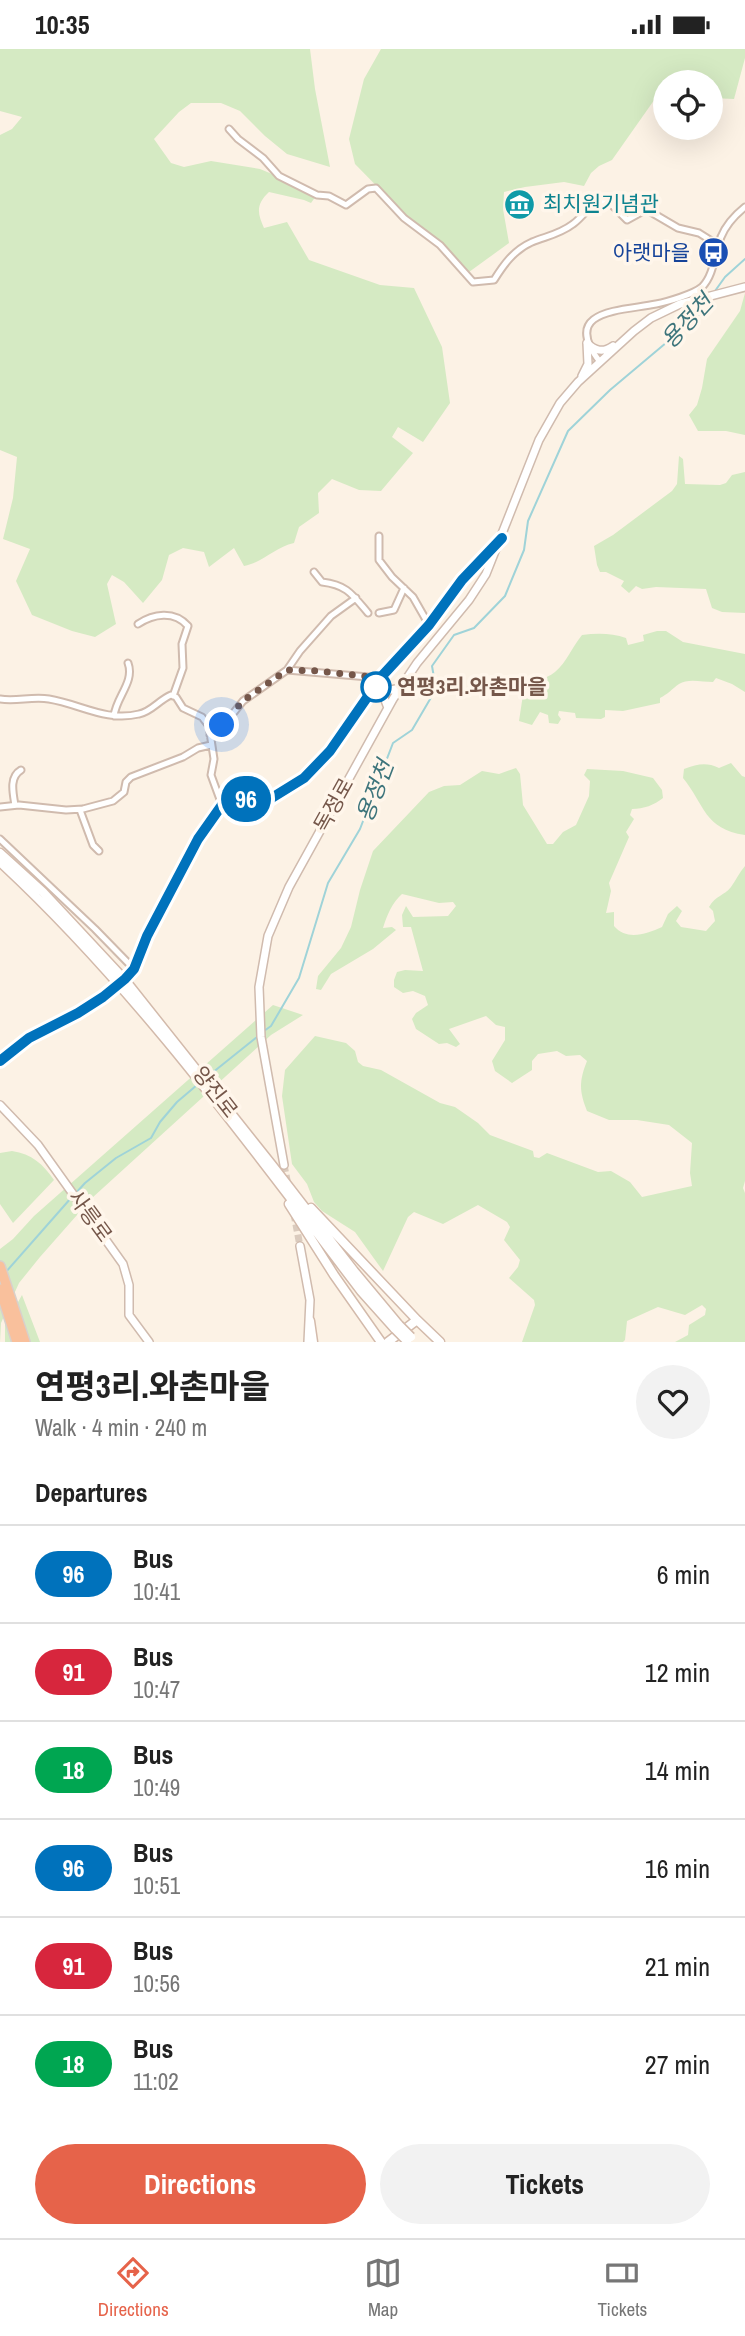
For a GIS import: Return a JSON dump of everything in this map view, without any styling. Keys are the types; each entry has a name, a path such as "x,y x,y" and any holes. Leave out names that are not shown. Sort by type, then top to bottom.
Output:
{"highway":[{"path":"0,1266 16,1326 17,1342"},
{"path":"0,1289 25,1342"}],"main road":[{"name":"양진로","path":"0,853 52,902 122,982 272,1169 361,1291 411,1341"},
{"name":"양진로","path":"0,862 122,982"},
{"path":"272,1169 440,1342"},
{"path":"272,1169 334,1275 381,1342"},
{"path":"388,1342 417,1320"},
{"path":"310,1321 311,1342"}],"street":[{"path":"229,129 263,158 279,176 317,195 329,196 346,205 368,189 376,188 399,214 433,238 473,282 494,280 519,249 557,234 574,224 586,209 603,201 610,203 627,220 645,210 649,211 678,228 699,233 718,245"},
{"path":"578,382 587,364 587,333 592,323 608,311 662,302 703,286 718,245 732,221 745,207"},
{"name":"독정로","path":"284,1165 264,1056 259,1002 260,978 268,936 281,902 393,699 425,652 475,590 491,554 502,538 544,429 560,403 578,382 634,331 659,313 690,301 745,287"},
{"path":"587,343 596,350 605,351 634,331"},
{"path":"587,343 600,362"},
{"path":"379,536 379,560 416,601 429,625"},
{"path":"388,708 379,689 380,678 429,625 462,580 491,554"},
{"path":"314,572 322,582 341,585 368,613"},
{"path":"379,613 394,610 404,588"},
{"path":"209,735 219,731 243,701 287,670 331,616 356,598"},
{"path":"138,624 163,614 188,626 182,644 183,669 173,696"},
{"path":"114,716 117,703 130,677 128,663"},
{"path":"287,670 380,678"},
{"path":"0,1061 29,1038 78,1013 122,982 134,969 147,936 198,839 222,805 239,799 270,799 304,778 330,751 379,689 400,688"},
{"path":"379,689 393,699"},
{"path":"0,699 51,699 114,716 140,714 164,698 176,697 183,708 202,717 209,726 214,759 211,775 222,805"},
{"path":"0,807 15,805 80,810 113,801 125,791 126,782 131,777 183,757 198,747 211,745"},
{"path":"15,805 13,781 16,773 21,770"},
{"path":"80,810 93,845 99,851"},
{"path":"0,839 134,969"},
{"name":"사릉로","path":"0,1105 38,1145 123,1264 130,1315 149,1342"},
{"path":"300,1246 309,1289 310,1321"}],"green space":[{"path":"0,49 310,49 330,167 287,154 240,111 221,103 191,103 154,139 171,163 184,167 211,161 260,169 316,196 311,203 269,192 259,209 264,228 287,222 309,260 380,285 414,288 442,347 450,403 423,442 398,427 392,437 413,453 381,491 359,490 332,479 318,493 319,513 299,527 294,543 251,564 244,566 234,548 209,567 204,552 183,548 169,555 162,580 143,603 124,582 112,575 107,584 116,624 95,637 32,615 16,581 30,549 3,539 13,498 17,457 0,450 0,135 12,129 22,117 0,111"},
{"path":"381,49 745,49 734,99 723,99 723,70 653,70 653,102 612,160 591,173 584,186 564,182 504,192 503,209 509,243 469,272 438,240 405,215 355,164 349,139 364,79"},
{"path":"745,293 745,435 726,431 698,431 689,415 697,405 707,359 740,311"},
{"path":"679,456 683,459 685,484 720,485 726,483 732,475 745,472 745,613 722,612 712,608 706,589 642,589 636,586 629,593 621,586 624,581 606,572 600,572 597,565 594,546 672,491 677,484"},
{"path":"666,631 683,642 745,654 745,692 716,678 713,682 687,681 660,698 660,703 623,711 605,710 605,717 601,719 576,718 575,713 559,711 561,719 558,724 549,723 548,715 540,712 532,725 519,721 524,688 555,672 582,635 615,635 626,638 628,645 644,641 643,635"},
{"path":"731,763 745,777 745,835 731,832 713,821 683,778 684,769 689,767 706,764 719,768"},
{"path":"516,768 520,774 523,805 547,844 553,844 563,832 576,825 589,796 590,781 584,775 587,769 623,771 653,778 662,790 663,798 660,800 652,805 632,809 630,815 634,819 626,832 629,837 609,883 611,891 606,913 614,912 614,926 619,931 631,935 643,934 662,927 668,914 677,906 682,911 676,921 681,927 706,931 715,921 713,911 709,907 731,887 745,866 745,1342 675,1342 688,1335 689,1325 705,1315 706,1309 702,1305 685,1315 658,1307 627,1321 623,1342 522,1342 535,1305 534,1300 509,1278 520,1260 504,1240 510,1227 507,1222 478,1205 443,1224 414,1212 408,1217 383,1271 355,1232 322,1211 314,1202 307,1184 292,1164 282,1096 285,1070 315,1036 346,1043 355,1051 358,1062 363,1066 381,1070 440,1103 455,1107 490,1135 533,1151 534,1157 539,1158 547,1153 598,1172 611,1171 630,1182 642,1197 692,1186 692,1143 669,1125 637,1120 609,1120 587,1111 581,1086 587,1061 580,1055 566,1056 557,1051 538,1054 532,1061 532,1070 512,1083 495,1071 492,1061 505,1040 505,1027 496,1025 486,1016 449,1029 460,1044 456,1047 447,1043 439,1044 416,1029 412,1019 428,1005 425,996 413,991 403,993 394,987 397,972 423,971 411,927 403,927 402,915 406,906 413,917 448,916 456,906 453,902 439,903 402,894 390,909 383,928 392,927 396,930 373,949 331,974 321,990 316,989 318,976 341,948 351,927 373,851 429,792 444,786 460,785 482,771 499,774"},
{"path":"273,1005 303,1015 271,1035 92,1198 19,1283 1,1323 0,1342 0,1249"},
{"path":"12,1151 36,1161 54,1180 13,1223 0,1204 0,1153"},
{"path":"22,1295 40,1342 5,1342 5,1325"}],"waterway":[{"name":"용정천","path":"715,291 725,277 745,259"},
{"name":"용정천","path":"264,1031 271,1026 299,978 328,883 360,829 393,743 412,730 436,689 432,666 454,635 474,628 505,596 524,550 528,521 568,431 610,390 698,316 710,299"},
{"name":"용정천","path":"207,1077 257,1037"},
{"name":"용정천","path":"75,1194 116,1158 151,1138 177,1102 197,1085"},
{"name":"용정천","path":"5,1273 71,1198"}],"tunnel":[{"path":"284,1165 288,1185"},
{"path":"294,1214 300,1246"}],"bus line":[{"name":"96","path":"0,1061 29,1038 78,1013 125,979 134,969 147,936 198,839 222,805 239,799 270,799 304,778 316,767 382,676 429,625 462,580 502,538"}],"place":[{"name":"최치원기념관","path":"520,204"},
{"name":"아랫마을","path":"713,253"},
{"name":"연평3리.와촌마을","path":"376,687"}],"route":[{"path":"222,725 243,701 287,670 380,678 376,687"}]}
